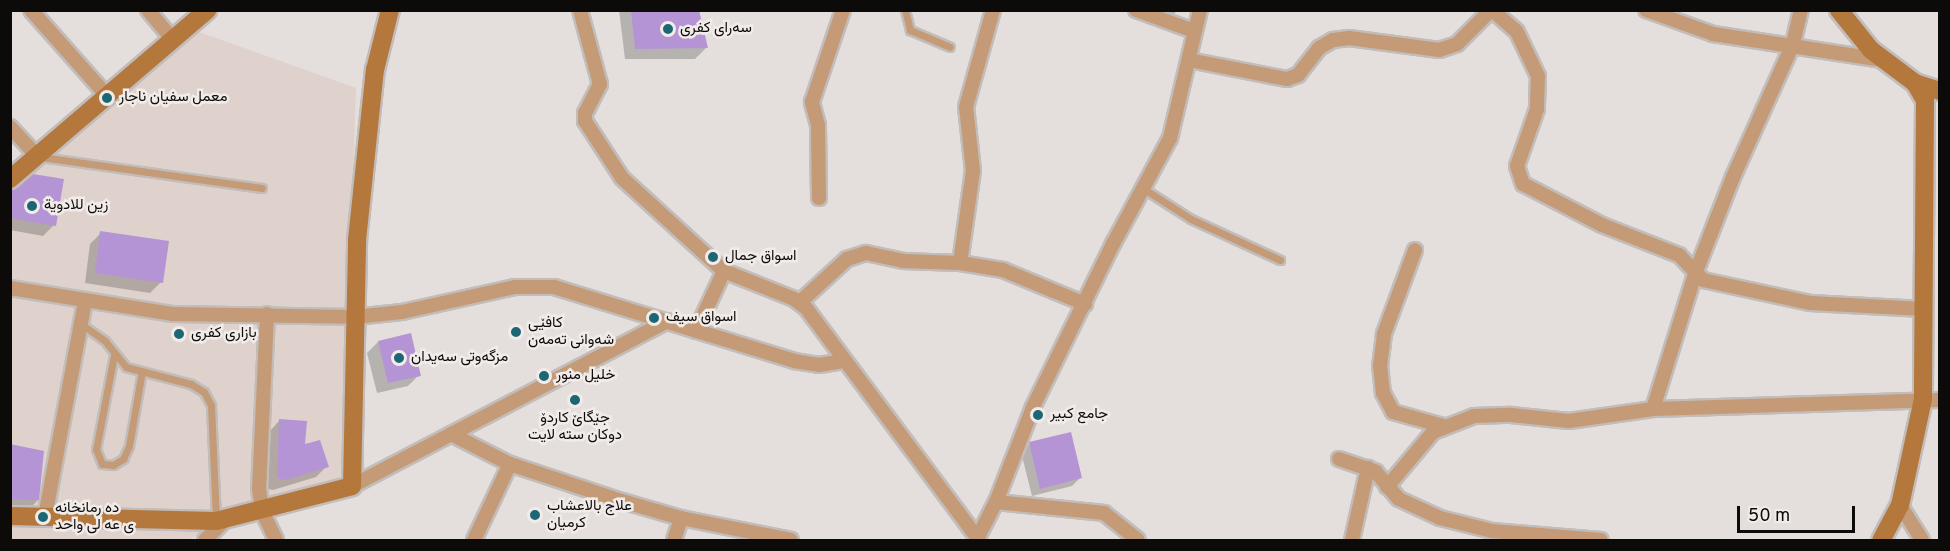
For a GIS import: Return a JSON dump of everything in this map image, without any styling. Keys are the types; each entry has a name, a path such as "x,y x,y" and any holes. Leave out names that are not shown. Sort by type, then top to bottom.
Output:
{"street":[{"path":"31,10 107,96"},
{"path":"148,10 173,40"},
{"path":"10,178 207,10"},
{"path":"352,486 355,317 363,177 375,70 390,10"},
{"path":"580,10 600,84 585,113 587,124 628,185 724,271 800,302 978,539 996,502 1033,407 1170,138 1200,10"},
{"path":"819,198 818,131 812,102 843,10"},
{"path":"960,263 973,171 966,107 993,10"},
{"path":"1136,10 1194,31"},
{"path":"1189,60 1287,80 1298,75 1319,48 1333,40 1349,38 1439,50 1457,44 1492,10 1517,32 1538,76 1536,109 1517,166 1520,180 1602,225 1679,255 1702,280 1810,303 1924,309"},
{"path":"1646,10 1713,34 1793,44 1883,60"},
{"path":"1653,409 1695,274 1732,177 1793,44 1802,10"},
{"path":"1839,10 1883,60 1915,83 1940,91"},
{"path":"1881,540 1900,504 1931,400 1924,309 1932,127 1925,100 1915,83"},
{"path":"10,127 37,156"},
{"path":"1415,250 1384,334 1380,365 1383,393 1393,412 1443,426"},
{"path":"800,302 847,259 860,254 922,263 960,263 1017,274 1085,303"},
{"path":"696,331 724,271"},
{"path":"10,288 85,302 172,314 355,317 402,312 495,290 535,286 574,290 696,331 806,364 844,361"},
{"path":"45,517 85,302"},
{"path":"267,314 259,479 262,511 276,540"},
{"path":"10,516 221,520 352,486 668,321"},
{"path":"1387,487 1425,440 1443,426 1474,416 1585,420 1653,409 1931,400"},
{"path":"451,434 510,464 681,518 791,540"},
{"path":"1339,459 1368,468 1407,504 1466,525 1519,534 1595,540"},
{"path":"474,540 510,464"},
{"path":"1352,540 1368,468"},
{"path":"996,502 1104,513 1138,540"},
{"path":"1900,504 1922,540"},
{"path":"674,540 681,518"},
{"path":"205,540 221,520"}],"lane":[{"path":"905,10 910,30 951,47"},
{"path":"37,156 262,188"},
{"path":"1144,189 1191,219 1280,260"},
{"path":"81,324 105,341 126,367 191,384 204,392 211,405 221,520"},
{"path":"114,355 96,449 102,464 113,465 123,459 129,446 142,371"}],"shaded area":[{"name":"بازاری کفری","path":"199,32 356,88 343,478 272,501 188,540 11,540 10,190"}],"building":[{"name":"سەرای کفری","path":"631,10 699,10 708,48 635,49"},
{"path":"33,174 64,179 56,226 10,218 10,190"},
{"path":"100,231 169,241 163,283 95,273"},
{"name":"مزگەوتی سەیدان","path":"411,333 421,376 388,383 378,341"},
{"path":"279,419 307,421 305,444 320,440 329,467 285,480 277,478"},
{"path":"1071,432 1082,478 1040,489 1029,442"},
{"path":"10,444 44,451 39,500 10,499"}],"place":[{"name":"سەرای کفری","path":"668,29"},
{"name":"معمل سفيان ناجار","path":"107,98"},
{"name":"زین للادویة","path":"32,206"},
{"name":"اسواق جمال","path":"713,257"},
{"name":"اسواق سيف","path":"654,318"},
{"name":"کافێی شەوانی تەمەن","path":"516,332"},
{"name":"بازاری کفری","path":"179,334"},
{"name":"مزگەوتی سەیدان","path":"399,358"},
{"name":"خلیل منور","path":"544,376"},
{"name":"جێگاێ کاردۆ دوکان ستە لایت","path":"575,400"},
{"name":"جامع كبير","path":"1038,415"},
{"name":"علاج بالاعشاب كرميان","path":"535,515"},
{"name":"ده رمانخانه ى عه لى واحد","path":"43,517"}]}
